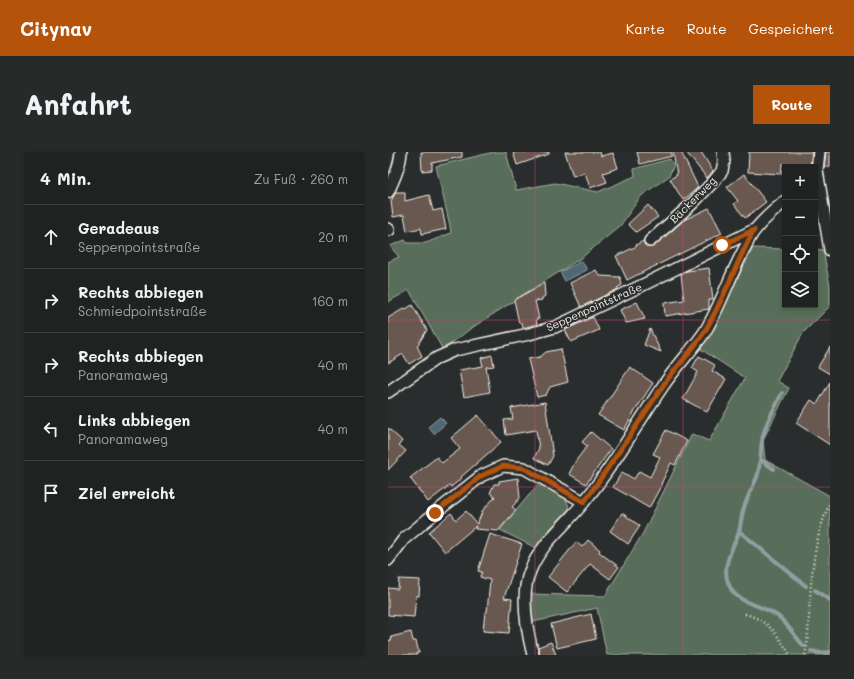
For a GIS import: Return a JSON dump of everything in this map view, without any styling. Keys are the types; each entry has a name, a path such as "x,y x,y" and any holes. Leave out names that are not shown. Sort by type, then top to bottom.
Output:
{"street":[{"path":"388,192 396,173 401,152"},
{"name":"Bäckerweg","path":"650,242 694,202 714,181 722,171 724,161 723,152"},
{"path":"817,164 819,152"},
{"path":"818,182 830,250"},
{"path":"533,655 528,636 526,610 526,589 529,572 550,538 568,521 584,502 621,450 665,383 703,333 713,316 741,254 754,230 782,204"},
{"name":"Seppenpointstraße","path":"388,392 437,358 454,350 555,327 754,230"},
{"path":"388,560 404,539 435,513 481,476 503,466 524,468 584,502"}],"path":[{"path":"805,655 815,546 830,504"},
{"path":"745,614 756,617 767,623 782,641 790,655"}],"green space":[{"path":"494,152 506,152 516,190 555,183 598,192 635,176 634,169 670,159 674,165 669,176 641,196 620,226 581,258 470,329 443,350 409,290 388,302 388,262 399,257 390,246 405,240 407,243 426,243 451,233 436,166"},
{"path":"753,248 782,249 782,308 818,308 818,249 823,250 830,286 830,306 803,333 777,381 789,388 763,440 765,460 830,496 830,655 607,655 597,608 533,622 530,594 605,596 643,533 692,434 709,441 745,378 699,348 718,320"},
{"path":"539,483 554,490 566,499 569,509 550,529 536,548 500,530"}],"water":[{"path":"582,261 587,270 565,281 560,272"},
{"path":"440,417 446,423 434,434 428,427"}],"building":[{"path":"421,152 462,152 462,157 432,163 432,170 422,171"},
{"path":"513,152 549,152 549,154 517,165"},
{"path":"565,152 600,152 601,156 613,153 618,168 603,173 607,182 590,188 585,172 573,176"},
{"path":"637,152 671,152 672,156 640,164"},
{"path":"673,152 681,152 698,187 683,200 670,179 677,175"},
{"path":"686,152 701,152 713,171 707,178"},
{"path":"749,152 812,152 810,164 782,164 781,174 748,172"},
{"path":"826,152 830,152 830,167 824,167"},
{"path":"744,174 766,202 745,218 734,204 738,201 727,187"},
{"path":"396,192 405,192 405,201 429,195 433,211 442,209 446,229 422,234 421,228 407,231 404,215 393,217 391,201"},
{"path":"648,205 658,217 636,232 628,224"},
{"path":"709,208 722,233 627,280 616,256 637,246 636,245 643,241 647,247 654,246 684,220"},
{"path":"709,268 713,299 709,300 709,309 665,316 664,303 684,300 681,274 687,271"},
{"path":"596,270 600,276 620,277 622,285 617,288 618,289 581,307 570,283"},
{"path":"544,283 545,296 542,300 535,301 539,319 536,319 537,324 523,328 522,323 519,323 514,300"},
{"path":"637,302 645,319 626,323 620,310"},
{"path":"412,305 427,330 417,346 422,356 409,364 403,354 388,363 388,318"},
{"path":"593,317 599,330 571,342 565,330"},
{"path":"650,329 661,352 644,345"},
{"path":"830,347 830,374 818,367"},
{"path":"561,349 568,382 550,387 546,395 537,397 528,359 540,357 546,352"},
{"path":"492,355 494,366 486,367 490,392 464,397 459,370 483,366 481,358"},
{"path":"699,356 715,365 712,371 726,379 707,412 683,399 698,372 692,368"},
{"path":"630,367 653,383 624,430 598,415"},
{"path":"830,382 830,445 796,423 811,400 817,404"},
{"path":"545,402 553,456 548,465 534,458 539,448 536,430 506,435 504,420 513,419 511,408"},
{"path":"478,415 501,442 461,477 462,478 451,487 450,485 428,502 410,478 437,457 442,463 460,449 451,438"},
{"path":"388,428 402,441 399,445 406,451 388,470"},
{"path":"666,430 687,441 675,465 671,463 649,508 613,487 622,472 634,479 639,471 650,477 660,457 653,454"},
{"path":"591,432 611,449 586,484 569,474 575,462 587,446 582,442"},
{"path":"518,478 520,498 512,507 516,510 498,531 475,529 476,526 445,552 429,532 451,513 456,520 466,511 477,524 483,510 495,497 490,493 494,484 499,484 499,481"},
{"path":"622,513 640,526 628,544 610,531"},
{"path":"490,534 522,544 504,598 512,599 509,633 483,631 485,612 487,612 490,580 480,577 482,572 478,571"},
{"path":"588,540 600,550 599,552 619,567 610,579 590,564 567,592 548,577 576,542 582,547"},
{"path":"399,579 420,580 419,596 416,596 414,617 388,615 388,588 398,589"},
{"path":"591,614 596,639 557,648 551,624"},
{"path":"411,632 413,641 416,641 419,653 416,653 417,655 388,655 388,641 392,640 391,637"},
{"path":"551,642 556,655 540,655 538,647"}],"waterway":[{"path":"782,393 763,435 757,477 743,511 739,532 726,567 726,574 731,589 735,594 747,602 780,618 804,646"},
{"path":"761,460 774,469"},
{"path":"739,531 806,586"},
{"path":"815,590 830,600"},
{"path":"811,651 820,653 830,652"}],"route":[{"path":"435,513 481,476 503,466 524,468 584,502 621,450 665,383 703,333 713,316 741,254 754,230 722,245"}]}
